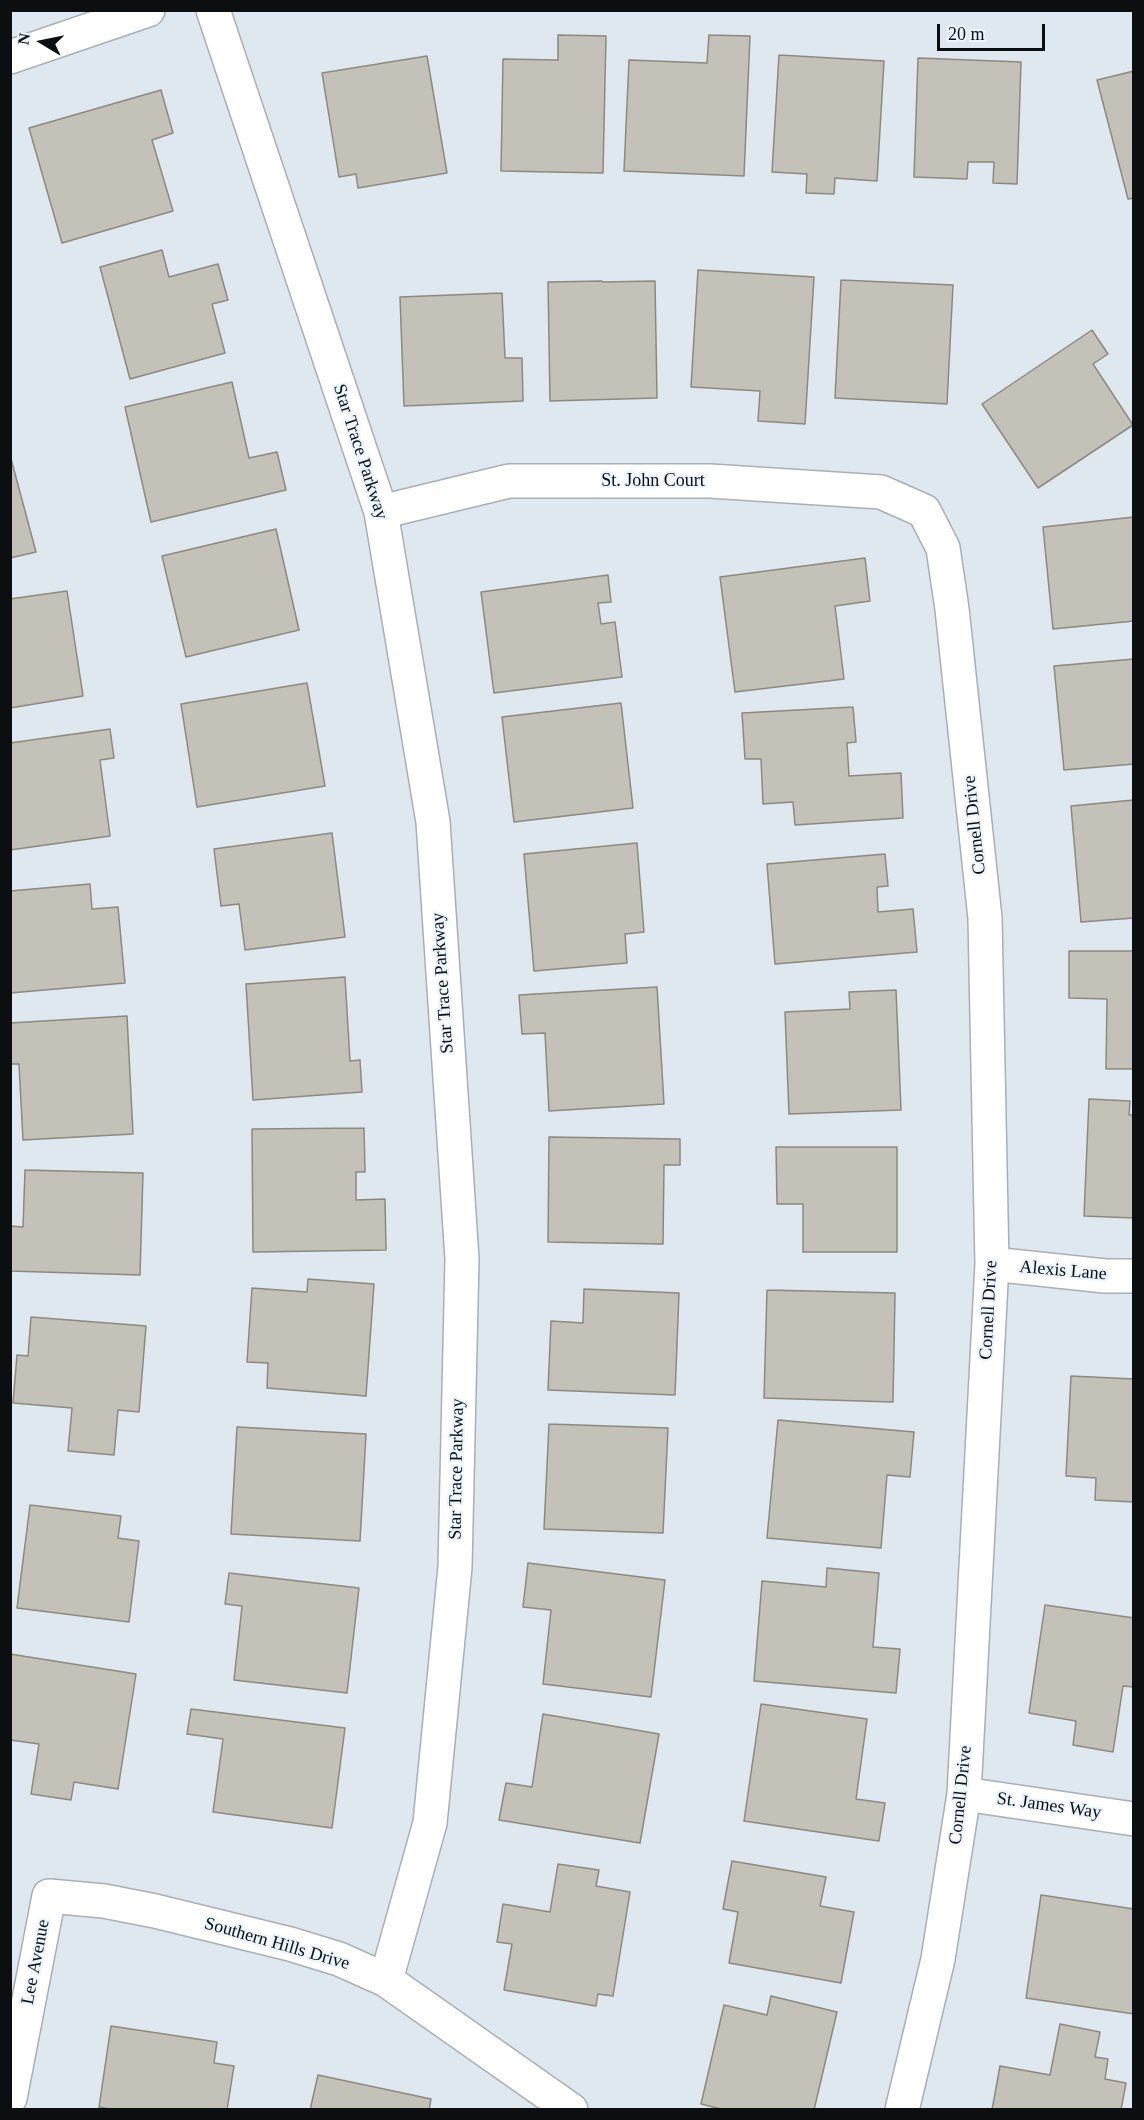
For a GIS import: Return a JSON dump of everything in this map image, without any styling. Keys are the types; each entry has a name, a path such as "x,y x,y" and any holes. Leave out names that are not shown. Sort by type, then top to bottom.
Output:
{"street":[{"path":"10,57 148,10"},
{"name":"Star Trace Parkway","path":"213,10 381,512 433,822 462,1259 455,1567 430,1823 386,1980"},
{"name":"St. John Court","path":"381,512 509,481 710,481 881,492 924,511"},
{"name":"Cornell Drive","path":"902,2109 938,1959 964,1794 992,1264 985,918 943,548 924,511"},
{"name":"Alexis Lane","path":"992,1264 1105,1276 1134,1276"},
{"name":"St. James Way","path":"964,1794 1134,1819"},
{"name":"Southern Hills Drive","path":"49,1896 104,1901 227,1928 339,1959 386,1980 570,2109"},
{"name":"Lee Avenue","path":"10,2098 49,1896"}],"building":[{"path":"558,35 606,36 603,173 501,171 503,59 558,60"},
{"path":"709,35 750,36 744,176 624,171 629,60 707,63"},
{"path":"779,55 884,61 877,181 835,178 834,194 806,193 807,174 772,172"},
{"path":"427,56 447,173 358,188 356,174 339,177 322,73"},
{"path":"918,58 1021,62 1017,184 993,183 994,162 968,162 967,179 914,177"},
{"path":"1134,71 1134,198 1128,199 1097,80"},
{"path":"161,90 173,133 152,140 173,211 62,243 29,128"},
{"path":"162,250 169,277 218,264 228,300 212,304 225,353 130,379 100,267"},
{"path":"698,270 814,277 805,424 758,421 760,391 691,387"},
{"path":"841,280 953,285 947,404 835,398"},
{"path":"655,281 657,398 550,401 548,282"},
{"path":"502,293 505,358 522,358 523,401 404,406 400,297"},
{"path":"1092,330 1108,354 1093,364 1133,425 1038,488 982,404"},
{"path":"232,382 249,458 277,452 286,490 151,522 125,407"},
{"path":"10,455 36,552 10,558"},
{"path":"1134,517 1134,621 1053,629 1043,527"},
{"path":"276,529 299,630 186,657 162,556"},
{"path":"865,558 870,601 835,606 844,679 735,692 720,577"},
{"path":"608,575 611,602 598,603 601,624 615,622 622,677 494,693 481,592"},
{"path":"67,591 83,696 10,708 10,599"},
{"path":"1134,659 1134,764 1064,770 1054,666"},
{"path":"307,683 325,786 197,807 181,704"},
{"path":"621,703 633,808 514,822 502,717"},
{"path":"853,707 856,742 847,743 849,776 901,773 903,818 795,825 793,802 763,804 761,759 745,759 742,713"},
{"path":"110,729 114,758 100,760 110,836 10,850 10,743"},
{"path":"1134,800 1134,918 1081,922 1071,806"},
{"path":"332,833 345,937 245,950 239,904 221,906 214,849"},
{"path":"637,843 644,932 625,934 627,963 534,971 524,854"},
{"path":"885,854 888,886 877,887 878,912 913,909 917,952 775,964 767,864"},
{"path":"90,884 92,909 118,907 125,983 10,993 10,891"},
{"path":"1069,951 1134,951 1134,1069 1106,1069 1107,999 1069,998"},
{"path":"345,977 350,1061 360,1060 362,1092 253,1100 246,984"},
{"path":"657,987 664,1104 549,1111 545,1033 522,1034 519,995"},
{"path":"896,990 901,1110 789,1114 785,1012 850,1009 849,992"},
{"path":"127,1016 133,1134 23,1140 19,1064 10,1064 10,1023"},
{"path":"1089,1099 1130,1101 1129,1115 1134,1115 1134,1218 1084,1216"},
{"path":"364,1128 365,1172 356,1172 356,1200 385,1199 386,1250 253,1252 252,1129"},
{"path":"549,1137 680,1139 680,1165 664,1165 663,1244 548,1242"},
{"path":"776,1147 897,1147 897,1252 803,1252 803,1204 777,1204"},
{"path":"25,1170 143,1173 140,1275 10,1271 10,1226 23,1227"},
{"path":"308,1279 374,1284 366,1396 267,1388 268,1363 247,1362 252,1288 307,1292"},
{"path":"584,1289 679,1293 675,1395 548,1390 551,1321 583,1323"},
{"path":"767,1290 895,1293 893,1402 764,1398"},
{"path":"31,1317 146,1326 139,1412 118,1410 114,1455 68,1451 72,1408 13,1403 17,1355 28,1356"},
{"path":"1071,1376 1134,1379 1134,1502 1095,1500 1096,1478 1066,1476"},
{"path":"778,1420 914,1432 910,1477 887,1475 881,1548 767,1538"},
{"path":"549,1424 668,1428 663,1533 544,1529"},
{"path":"237,1427 366,1434 360,1541 231,1534"},
{"path":"30,1505 121,1516 118,1538 139,1541 129,1622 17,1608"},
{"path":"528,1563 665,1580 651,1697 543,1684 551,1610 523,1607"},
{"path":"827,1568 879,1573 873,1647 900,1649 896,1693 754,1681 762,1581 826,1587"},
{"path":"229,1573 359,1588 347,1693 234,1680 242,1606 225,1604"},
{"path":"1045,1605 1134,1618 1134,1687 1123,1686 1113,1752 1073,1745 1076,1721 1029,1713"},
{"path":"10,1654 136,1674 118,1789 74,1782 71,1800 31,1794 39,1744 10,1740"},
{"path":"761,1704 867,1719 856,1799 885,1803 879,1841 744,1821"},
{"path":"191,1709 345,1728 332,1828 213,1812 223,1739 187,1734"},
{"path":"543,1714 659,1734 640,1843 499,1820 506,1783 532,1787"},
{"path":"732,1861 826,1877 820,1906 854,1912 841,1983 729,1963 738,1912 723,1909"},
{"path":"558,1864 599,1870 596,1886 630,1892 613,1996 598,1994 596,2006 504,1990 512,1944 497,1942 503,1904 550,1912"},
{"path":"1041,1895 1134,1909 1134,2014 1026,1998"},
{"path":"771,1996 837,2012 814,2110 725,2110 701,2104 724,2005 767,2015"},
{"path":"1060,2024 1100,2032 1095,2057 1108,2059 1105,2079 1126,2083 1121,2110 992,2110 1000,2066 1050,2075"},
{"path":"111,2026 217,2042 214,2063 234,2066 227,2110 115,2110 99,2107"},
{"path":"318,2075 431,2099 429,2110 310,2110"}]}
